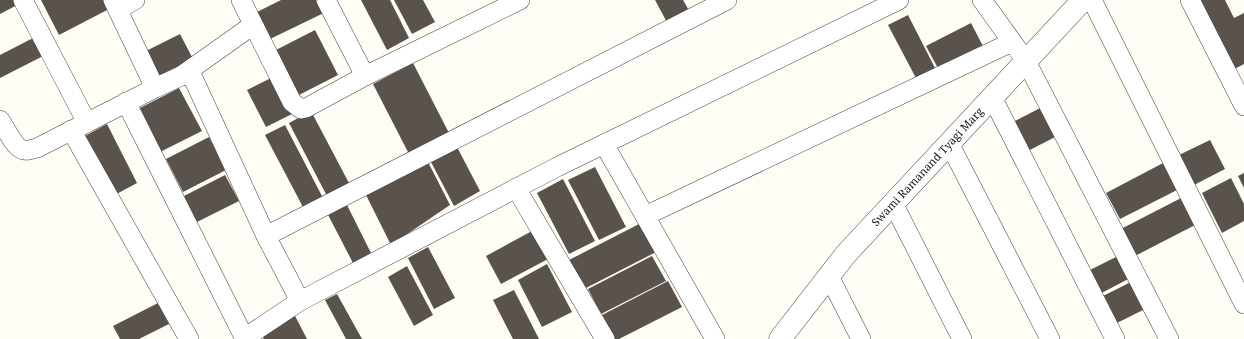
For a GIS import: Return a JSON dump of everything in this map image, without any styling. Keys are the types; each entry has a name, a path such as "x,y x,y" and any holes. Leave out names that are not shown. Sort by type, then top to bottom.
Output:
{"street":[{"path":"23,0 79,127 189,339"},
{"path":"135,0 116,4 155,88"},
{"path":"241,0 292,102 301,109 306,108 366,76 520,0"},
{"path":"326,0 366,76"},
{"path":"266,236 727,0"},
{"path":"126,102 244,339 300,301 516,188 899,0"},
{"path":"982,0 1026,61 1170,339"},
{"name":"Swami Ramanand Tyagi Marg","path":"780,339 846,254 1082,0"},
{"path":"1092,0 1244,304"},
{"path":"1190,0 1244,106"},
{"path":"0,120 18,147 22,150 37,148 126,102 181,76 253,25"},
{"path":"645,216 1012,42"},
{"path":"181,76 186,75 193,78 266,236 300,301"},
{"path":"992,97 1115,339"},
{"path":"949,143 1050,339"},
{"path":"604,144 715,339"},
{"path":"516,188 602,338"},
{"path":"893,203 962,339"},
{"path":"829,276 861,339"}],"building":[{"path":"0,0 17,0 19,4 0,14"},
{"path":"41,0 107,0 111,8 59,35"},
{"path":"281,0 322,0 328,11 270,39 257,12"},
{"path":"361,0 390,0 409,38 387,50"},
{"path":"394,0 423,0 435,22 412,34"},
{"path":"655,0 683,0 691,14 669,26"},
{"path":"1193,0 1225,0 1234,18 1244,13 1244,64 1229,72"},
{"path":"908,15 936,70 917,80 888,25"},
{"path":"971,23 985,50 940,72 926,46"},
{"path":"315,30 338,75 297,96 274,51"},
{"path":"180,34 193,59 159,76 146,51"},
{"path":"37,36 47,54 0,78 0,55"},
{"path":"413,63 449,133 409,154 373,84"},
{"path":"273,77 292,114 266,127 247,90"},
{"path":"179,88 202,131 156,154 134,111"},
{"path":"1046,105 1061,134 1024,153 1009,124"},
{"path":"311,111 350,185 327,196 289,123"},
{"path":"107,124 137,183 111,197 81,138"},
{"path":"285,125 323,198 304,209 265,135"},
{"path":"209,137 226,170 183,192 166,159"},
{"path":"1210,140 1225,169 1194,185 1179,155"},
{"path":"457,147 480,191 454,206 430,160"},
{"path":"428,162 450,205 391,245 366,195"},
{"path":"1165,162 1179,189 1120,219 1106,193"},
{"path":"595,167 626,227 599,240 568,180"},
{"path":"1244,173 1244,188 1238,176"},
{"path":"225,175 239,201 197,222 184,196"},
{"path":"1231,178 1244,204 1244,221 1222,233 1202,193"},
{"path":"563,179 595,241 569,254 537,193"},
{"path":"1183,197 1197,224 1133,257 1119,230"},
{"path":"344,199 371,253 353,263 325,209"},
{"path":"643,222 658,251 584,289 569,260"},
{"path":"532,231 548,259 501,284 486,256"},
{"path":"428,247 455,298 434,309 408,258"},
{"path":"1120,255 1132,277 1094,297 1082,274"},
{"path":"652,256 666,281 601,314 588,289"},
{"path":"547,264 572,312 542,327 518,280"},
{"path":"407,266 433,315 414,326 388,277"},
{"path":"1135,280 1149,307 1111,326 1097,299"},
{"path":"668,281 682,307 619,339 615,339 602,315"},
{"path":"514,290 539,339 513,339 493,300"},
{"path":"337,294 362,339 346,339 325,300"},
{"path":"158,303 169,324 139,339 120,339 113,326"},
{"path":"294,314 307,339 264,339 260,331"}]}
